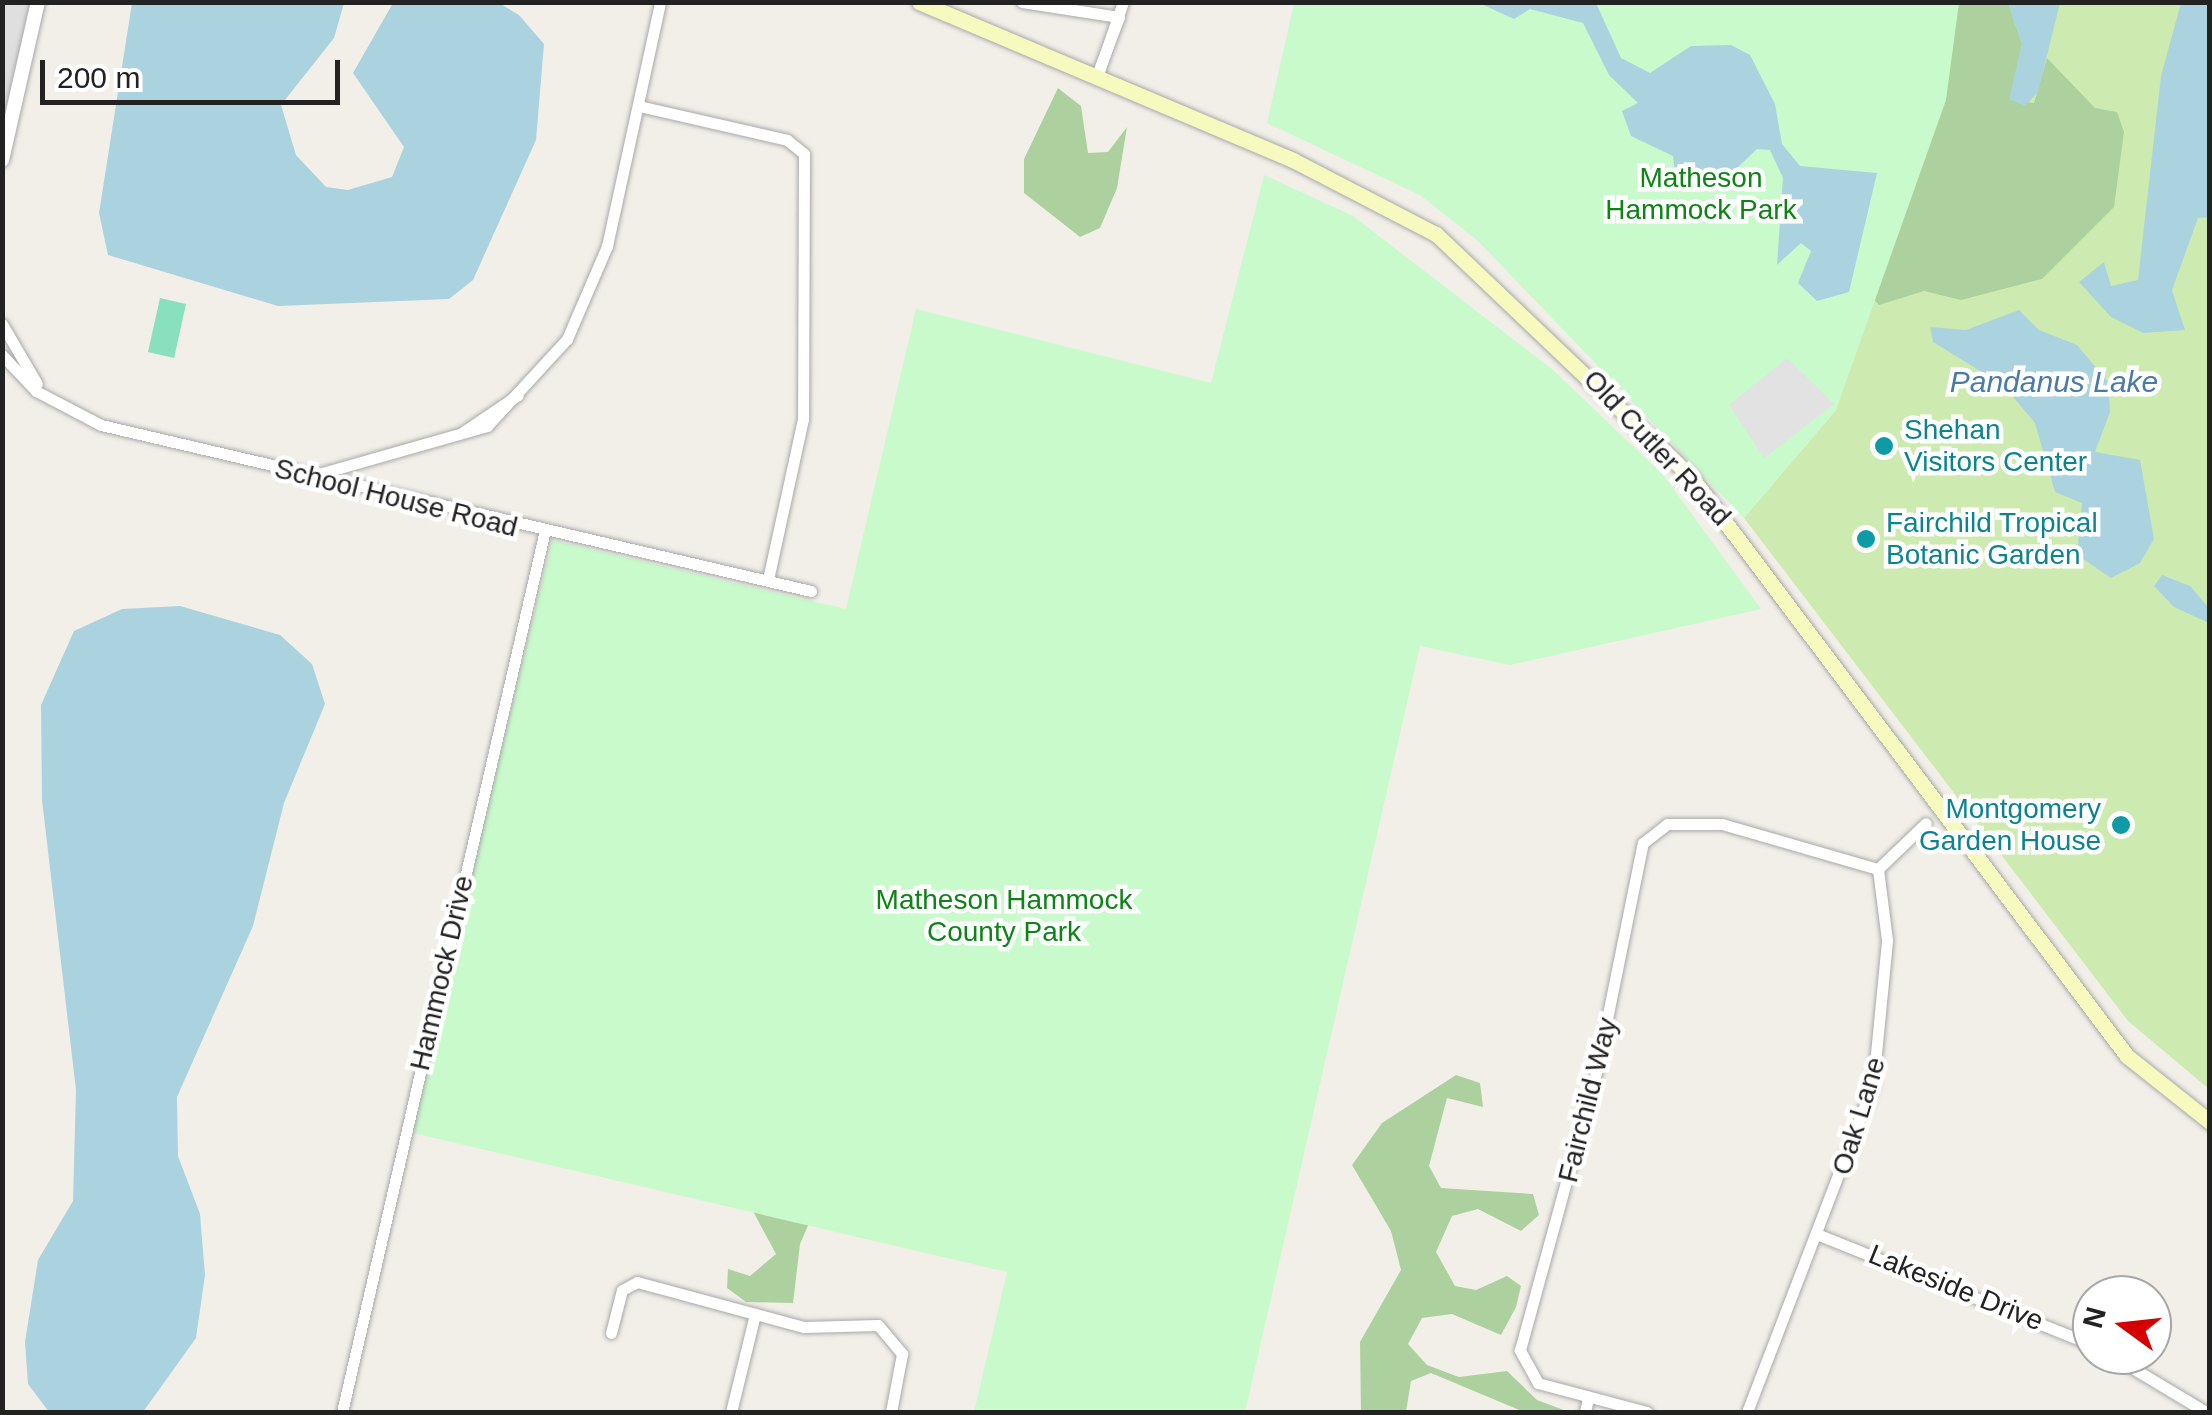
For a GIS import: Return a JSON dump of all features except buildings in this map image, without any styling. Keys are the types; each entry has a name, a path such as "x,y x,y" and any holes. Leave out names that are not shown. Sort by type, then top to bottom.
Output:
{"main road":[{"name":"Old Cutler Road","path":"919,2 1392,204 1570,356 1728,522 2128,1056 2210,1122"}],"street":[{"path":"2,160 38,2"},
{"path":"313,476 463,432 518,394 590,301 639,106 660,2"},
{"path":"1022,2 1119,17"},
{"path":"1097,76 1123,2"},
{"path":"639,106 787,140 804,154 804,420 768,580"},
{"path":"2,324 45,396"},
{"name":"School House Road","path":"2,355 45,396 101,425 544,534 570,531 812,590"},
{"name":"Hammock Drive","path":"342,1412 544,534"},
{"name":"Fairchild Way","path":"1588,1398 1524,1369 1521,1338 1593,1084 1638,858 1653,831 1693,821 1744,827 1878,869"},
{"path":"1878,869 1926,823"},
{"name":"Oak Lane","path":"1747,1412 1818,1235 1879,1055 1887,924 1878,869"},
{"name":"Lakeside Drive","path":"1818,1235 2072,1338"},
{"path":"611,1333 630,1283 804,1327 869,1324 893,1336 902,1359 891,1412"},
{"path":"731,1412 755,1314"},
{"path":"2144,1375 2206,1412"},
{"path":"1585,1412 1588,1398 1647,1412"}],"shaded area":[{"path":"2,3 30,3 3,122"},
{"path":"1787,358 1834,404 1764,458 1729,405"}],"green space":[{"name":"Matheson Hammock Park","path":"1294,3 1959,3 1946,100 1836,410 1744,518 1478,241 1420,195 1267,123"},
{"path":"1596,3 2008,3 2022,44 2010,100 2034,103 2047,58 2095,108 2117,112 2124,132 2114,207 2042,279 1961,300 1924,291 1879,305"},
{"path":"1959,3 2209,3 2209,1089 2128,1021 1744,518 1836,410"},
{"path":"1058,88 1081,106 1088,153 1108,152 1127,127 1117,188 1100,228 1080,237 1024,193 1024,159"},
{"name":"Matheson Hammock County Park","path":"1264,175 1353,216 1553,370 1664,476 1761,609 1510,665 1420,646 1245,1412 974,1412 1007,1272 409,1132 552,540 846,609 916,309 1211,383"},
{"path":"160,298 186,304 174,358 148,352"},
{"path":"1456,1075 1480,1083 1483,1107 1447,1098 1429,1166 1441,1188 1533,1194 1539,1215 1521,1231 1478,1209 1452,1216 1436,1252 1455,1286 1476,1290 1507,1276 1521,1286 1516,1307 1501,1335 1452,1314 1422,1318 1408,1344 1427,1365 1459,1377 1507,1371 1537,1400 1569,1412 1524,1412 1431,1373 1411,1381 1406,1412 1361,1412 1360,1342 1401,1270 1391,1231 1352,1165 1382,1123"},
{"path":"823,1191 800,1244 793,1303 746,1302 727,1288 728,1269 750,1276 776,1254 747,1200"}],"water":[{"path":"132,3 344,3 334,38 281,105 296,155 326,187 348,190 392,177 404,147 353,73 393,3 499,3 519,15 544,44 536,140 473,280 449,299 278,306 108,255 99,213"},
{"path":"1479,3 1596,3 1621,58 1650,73 1691,46 1731,45 1750,55 1775,104 1782,144 1800,166 1877,173 1849,292 1817,301 1798,283 1811,251 1801,243 1777,265 1783,178 1770,150 1757,149 1720,184 1675,171 1673,156 1631,136 1622,111 1638,103 1609,75 1583,23 1530,9 1514,19"},
{"path":"2008,3 2060,3 2038,92 2025,106 2009,99 2022,44"},
{"path":"2181,3 2209,3 2209,217 2198,218 2172,290 2185,330 2143,333 2111,317 2079,282 2104,262 2111,286 2138,280 2161,76"},
{"name":"Pandanus Lake","path":"2019,310 2039,330 2077,345 2108,382 2110,412 2095,452 2140,460 2154,539 2140,563 2111,578 2077,555 2082,503 2055,492 2035,423 2003,385 1933,342 1930,327 1966,330"},
{"path":"2162,575 2190,586 2209,608 2209,623 2174,607 2154,586"},
{"path":"180,606 280,635 312,664 325,704 284,803 253,926 177,1097 178,1156 200,1214 205,1275 196,1338 143,1412 49,1412 28,1384 25,1342 38,1260 73,1201 76,1090 42,800 41,705 74,631 122,609"}],"place":[{"name":"Shehan Visitors Center","path":"1884,446"},
{"name":"Fairchild Tropical Botanic Garden","path":"1866,539"},
{"name":"Montgomery Garden House","path":"2121,825"}]}
